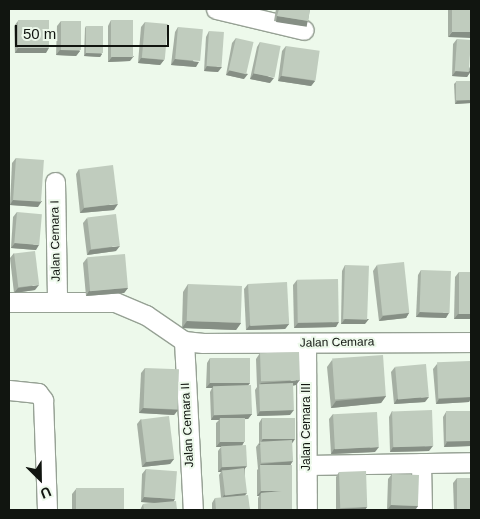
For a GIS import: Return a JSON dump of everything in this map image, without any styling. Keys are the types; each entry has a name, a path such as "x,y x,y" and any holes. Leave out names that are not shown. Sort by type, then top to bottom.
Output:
{"street":[{"path":"216,9 304,30"},
{"name":"Jalan Cemara I","path":"55,182 57,300"},
{"path":"9,302 57,300 114,302 146,315 184,340"},
{"name":"Jalan Cemara","path":"184,340 203,343 471,342"},
{"name":"Jalan Cemara II","path":"184,340 193,510"},
{"name":"Jalan Cemara III","path":"306,343 307,510"},
{"path":"9,390 38,393 43,400 47,510"},
{"path":"307,465 471,462"},
{"path":"421,463 422,510"}],"building":[{"path":"279,9 310,9 308,21 277,16"},
{"path":"452,9 471,9 471,32 452,32"},
{"path":"18,20 49,20 49,48 18,48"},
{"path":"111,20 133,20 133,57 111,57"},
{"path":"61,21 81,21 81,50 61,50"},
{"path":"145,22 168,24 165,60 142,58"},
{"path":"86,26 103,26 103,53 86,53"},
{"path":"178,27 203,29 200,61 175,59"},
{"path":"209,31 224,32 222,67 207,66"},
{"path":"236,38 254,42 246,74 229,70"},
{"path":"457,39 471,40 469,72 455,71"},
{"path":"260,42 281,46 275,77 254,73"},
{"path":"286,46 320,51 315,80 282,76"},
{"path":"456,81 471,81 471,100 456,100"},
{"path":"16,158 44,160 41,202 13,200"},
{"path":"113,165 118,204 84,208 79,169"},
{"path":"17,212 42,214 39,245 14,243"},
{"path":"116,214 120,246 91,249 87,218"},
{"path":"35,251 39,285 18,287 14,254"},
{"path":"125,254 128,288 90,291 87,257"},
{"path":"404,262 409,313 382,316 377,265"},
{"path":"345,265 369,266 367,320 343,319"},
{"path":"421,270 451,271 450,313 420,312"},
{"path":"459,272 471,272 471,314 459,314"},
{"path":"338,279 339,322 298,323 297,280"},
{"path":"287,282 289,324 250,326 248,284"},
{"path":"188,284 242,286 241,323 187,321"},
{"path":"299,352 300,380 261,381 260,353"},
{"path":"383,355 386,396 335,399 332,359"},
{"path":"210,358 250,358 250,383 210,383"},
{"path":"470,361 471,397 438,398 437,362"},
{"path":"426,364 429,397 398,400 395,367"},
{"path":"145,368 179,369 178,409 144,408"},
{"path":"293,383 294,410 260,411 259,384"},
{"path":"251,385 252,414 214,415 213,386"},
{"path":"432,410 433,446 393,447 392,411"},
{"path":"446,411 471,411 471,441 446,441"},
{"path":"377,412 379,447 335,449 333,414"},
{"path":"169,416 174,459 146,462 141,419"},
{"path":"220,418 245,418 245,442 220,442"},
{"path":"262,418 295,418 295,439 262,439"},
{"path":"292,440 293,461 261,463 260,442"},
{"path":"246,445 247,466 222,467 221,446"},
{"path":"260,465 292,465 292,510 261,510 261,493 282,491 261,491"},
{"path":"244,468 247,493 225,495 222,471"},
{"path":"146,469 177,471 175,499 144,497"},
{"path":"366,471 367,507 340,508 339,472"},
{"path":"392,474 419,475 418,506 391,505"},
{"path":"457,478 471,478 471,510 457,510"},
{"path":"76,488 124,488 124,510 76,510"},
{"path":"248,495 250,510 216,510 215,498"},
{"path":"176,501 177,510 144,510 143,504"},
{"path":"388,509 417,510 388,510"}]}
